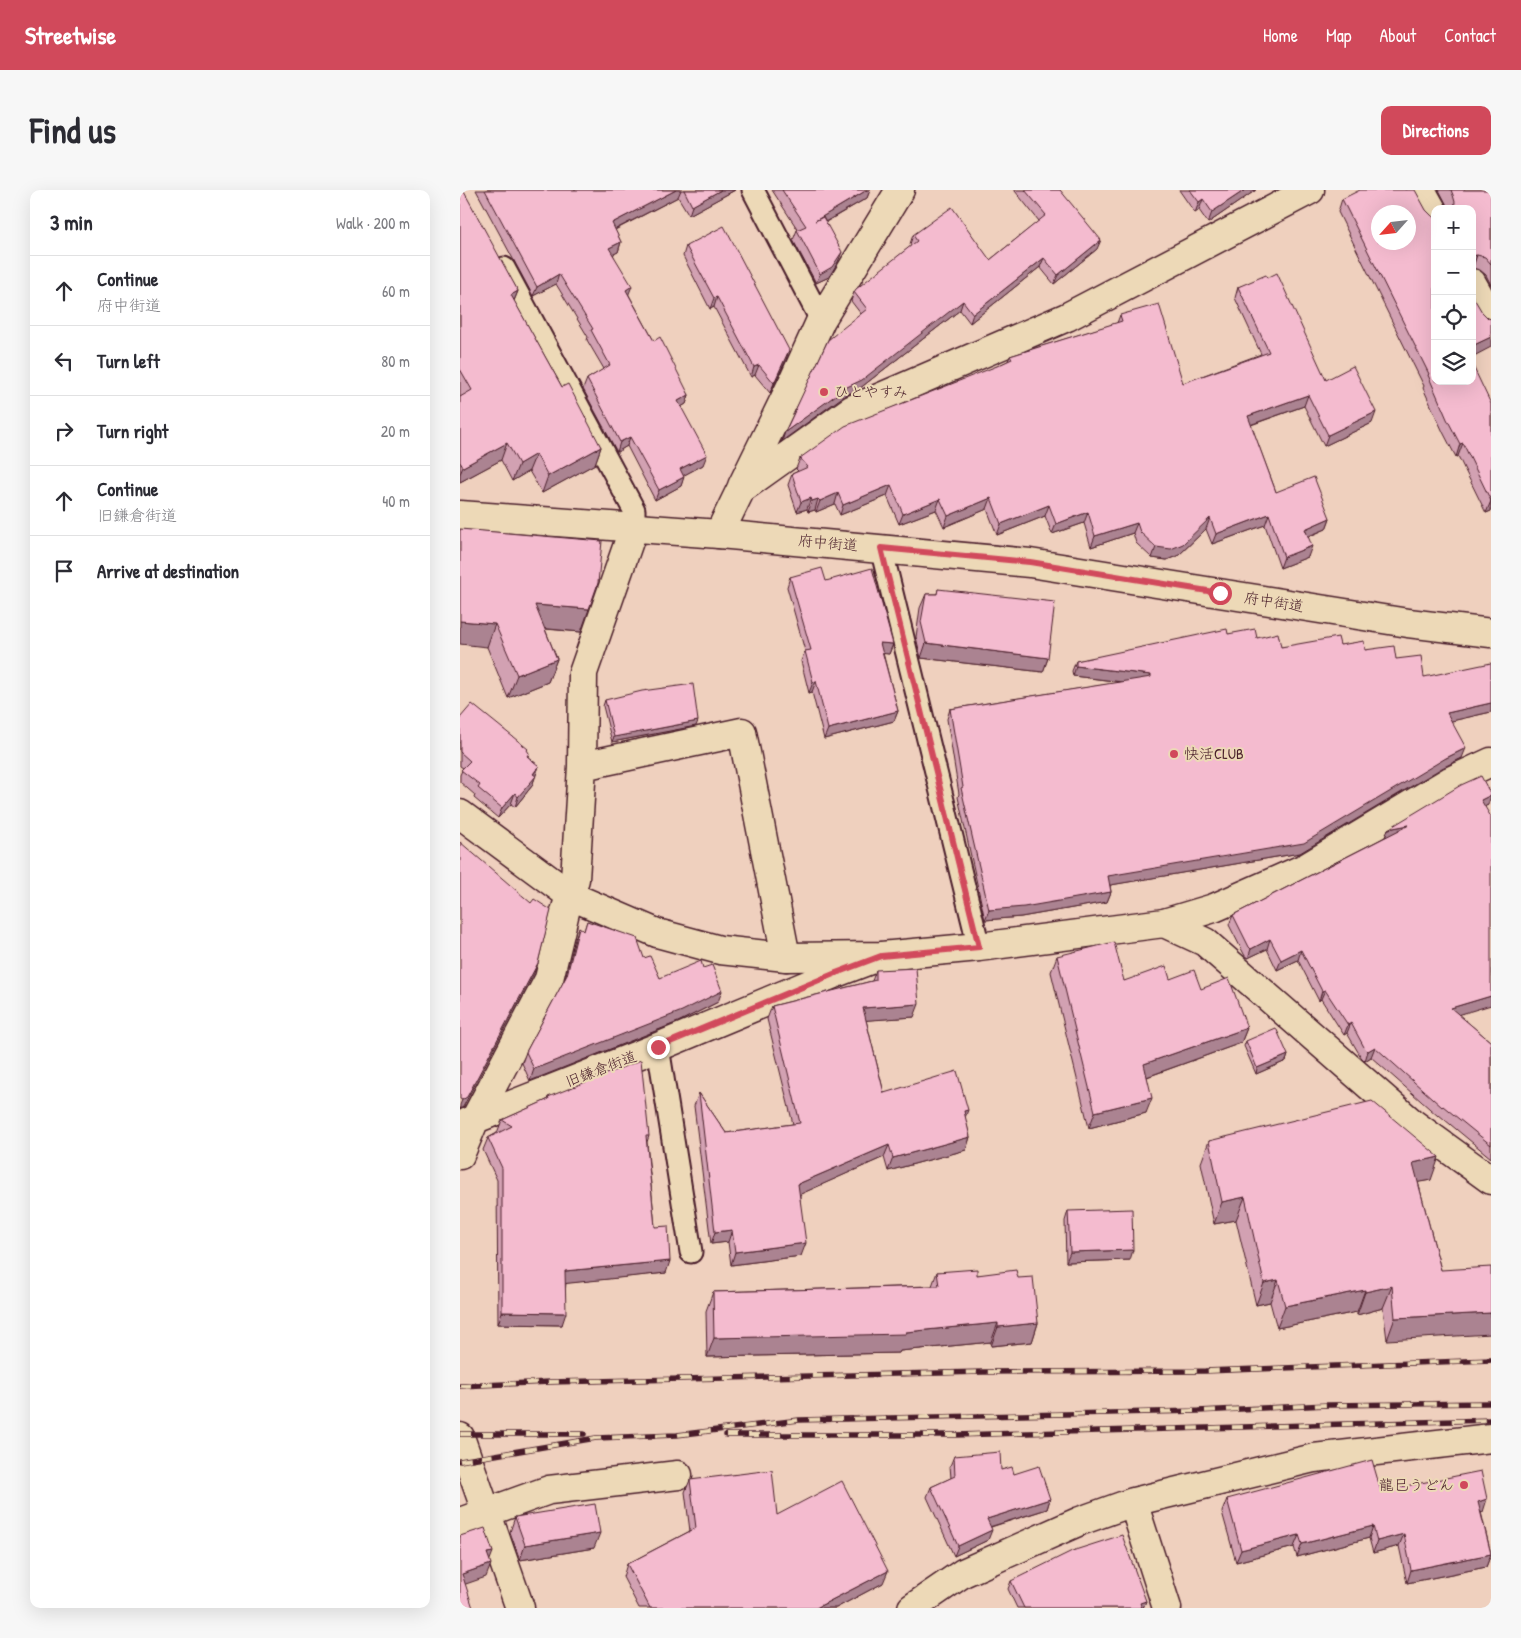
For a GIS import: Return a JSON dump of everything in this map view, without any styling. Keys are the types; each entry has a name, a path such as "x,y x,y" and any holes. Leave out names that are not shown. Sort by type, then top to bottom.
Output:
{"street":[{"path":"719,534 821,320 900,190"},
{"path":"741,489 853,409 1067,317 1310,190"},
{"path":"1421,190 1431,208"},
{"path":"1476,290 1491,317"},
{"name":"府中街道","path":"460,515 719,534 1030,562 1408,623 1491,633"},
{"path":"460,1155 468,1122 549,979 575,879 582,766 583,673 634,528"},
{"path":"582,766 742,732 786,957"},
{"path":"460,814 570,896 657,933 720,950 786,957 881,956 979,947 1164,923 1214,908 1307,867 1450,781 1491,762"},
{"path":"1164,923 1205,942 1411,1122 1491,1180"},
{"name":"旧鎌倉街道","path":"468,1122 881,956"},
{"path":"460,1437 520,1608"},
{"path":"912,1608 963,1573 1080,1521 1133,1502 1314,1458 1491,1438"},
{"path":"460,1522 550,1490 678,1475"},
{"path":"1133,1502 1167,1608"}],"lane":[{"path":"753,190 821,320"},
{"path":"495,250 634,510 634,528"},
{"path":"881,548 979,947"},
{"path":"658,1047 691,1252"}],"building":[{"path":"460,190 463,190 518,291 511,295 562,387 568,384 601,447 548,476 536,454 519,464 507,443 463,467 460,462 460,397 472,390 460,369"},
{"path":"485,190 676,190 612,223 621,242 609,248 632,286 626,290 654,341 660,337 689,395 678,401 707,455 680,469 684,477 659,490 630,437 620,442 587,379 610,365 591,330 593,329 559,274 537,287"},
{"path":"684,190 721,190 692,206"},
{"path":"782,190 867,190 815,221 823,217 842,252 832,267 820,274 797,230 806,226"},
{"path":"1025,190 1060,190 1101,240 1058,275 1044,258 973,314 963,301 862,380 847,387 785,432 828,340 867,309 854,292 856,289 917,241 913,235 952,207 990,260 1046,215"},
{"path":"1190,190 1245,190 1212,212 1203,199 1199,202"},
{"path":"1360,190 1415,190 1426,210 1431,215 1431,382 1429,374 1342,199"},
{"path":"1451,190 1491,190 1491,264 1485,257 1476,255 1476,205 1455,205"},
{"path":"724,226 789,350 774,383 759,365 754,367 717,297 714,298 686,246"},
{"path":"1277,273 1326,380 1353,366 1376,412 1328,435 1308,395 1248,416 1276,492 1314,477 1330,518 1305,529 1312,546 1284,557 1269,514 1216,534 1210,518 1183,544 1171,549 1156,547 1140,532 1137,523 1095,536 1088,512 1056,524 1049,505 1001,524 991,498 948,516 940,499 903,514 891,485 843,505 838,493 820,501 818,499 812,501 811,498 801,502 792,474 808,467 800,458 845,426 997,366 1012,359 1010,356 1122,321 1120,315 1159,304 1183,383 1269,352 1238,287 1266,275 1267,278"},
{"path":"1476,302 1482,312 1491,319 1491,337 1476,344"},
{"path":"1476,372 1491,404 1491,501 1463,443 1460,444 1432,385 1476,385"},
{"path":"460,529 602,541 598,583 589,609 535,605 557,659 517,675 495,624 460,621"},
{"path":"822,568 826,581 872,568 893,644 880,643 898,711 828,729 816,681 813,682 805,651 811,650 790,577"},
{"path":"938,589 1055,602 1048,658 926,643 921,622 926,594 937,594"},
{"path":"1227,629 1228,634 1255,629 1257,638 1278,633 1281,647 1338,637 1340,645 1364,641 1365,650 1394,646 1396,659 1421,656 1424,677 1491,663 1491,703 1447,713 1466,748 1304,843 1108,876 1111,892 1024,907 989,910 961,788 963,787 950,709 1151,677 1151,675 1076,666 1076,661"},
{"path":"693,684 698,721 614,737 605,700 642,691"},
{"path":"472,704 528,749 529,753 527,756 539,766 533,774 536,776 518,797 515,793 502,808 478,788 480,785 461,770 470,761 460,752 460,718"},
{"path":"1481,776 1491,795 1481,800 1491,817 1491,996 1451,1008 1491,1042 1491,1145 1442,1107 1375,1047 1368,1051 1364,1047 1351,1023 1348,1025 1325,990 1322,991 1301,950 1281,960 1270,939 1251,949 1233,915 1409,825 1388,829 1461,785"},
{"path":"460,842 531,903 534,899 551,910 538,963 467,1097 462,1100 460,1099"},
{"path":"587,921 637,938 644,958 650,956 660,978 701,961 703,968 712,965 722,991 682,1011 534,1069 526,1052 567,975 579,927 584,931"},
{"path":"1114,942 1124,981 1166,966 1170,979 1194,970 1201,989 1229,978 1247,1028 1144,1064 1152,1098 1095,1112 1057,956"},
{"path":"916,968 919,1004 863,1008 884,1093 957,1071 968,1110 964,1111 970,1137 893,1158 889,1145 798,1184 806,1243 735,1252 732,1230 715,1232 699,1093 726,1133 800,1123 772,1006 876,980 876,970"},
{"path":"1276,1028 1288,1055 1257,1068 1246,1041"},
{"path":"641,1060 649,1136 646,1136 655,1227 668,1226 670,1261 565,1271 566,1313 502,1312 502,1168 488,1138 512,1126 502,1120 549,1099 548,1097"},
{"path":"1372,1101 1439,1157 1413,1163 1441,1270 1491,1267 1491,1313 1395,1318 1392,1286 1285,1306 1278,1280 1264,1283 1245,1197 1222,1202 1209,1141"},
{"path":"1132,1209 1133,1250 1070,1252 1068,1211"},
{"path":"977,1269 977,1275 1016,1270 1018,1278 1033,1277 1038,1323 998,1327 998,1323 906,1332 906,1334 714,1338 713,1292 939,1286 937,1272"},
{"path":"1000,1452 1001,1470 1012,1467 1014,1474 1039,1466 1050,1499 987,1519 992,1530 958,1546 931,1487 955,1476 954,1456"},
{"path":"1372,1460 1381,1491 1481,1471 1487,1499 1478,1502 1491,1554 1411,1570 1404,1534 1377,1541 1373,1526 1302,1544 1299,1535 1241,1550 1227,1499"},
{"path":"772,1470 777,1515 842,1481 888,1571 816,1608 650,1608 627,1564 696,1528 690,1480"},
{"path":"595,1504 600,1533 525,1545 515,1517"},
{"path":"485,1528 493,1552 487,1553 491,1564 462,1574 473,1608 460,1608 460,1536"},
{"path":"1122,1535 1146,1601 1140,1603 1142,1608 1024,1608 1011,1581 1072,1551"}],"railway":[{"path":"460,1386 550,1382 983,1372 1205,1371 1491,1360"},
{"path":"460,1461 596,1438 677,1435 799,1420 1198,1411 1328,1405 1491,1403"},
{"path":"726,1435 956,1435 1491,1420"},
{"path":"460,1434 584,1434"}],"place":[{"name":"ひとやすみ","path":"824,392"},
{"name":"快活CLUB","path":"1174,754"},
{"name":"龍巳うどん","path":"1464,1485"}],"route":[{"path":"658,1047 881,956 979,947 881,548 1030,562 1220,593"}]}
